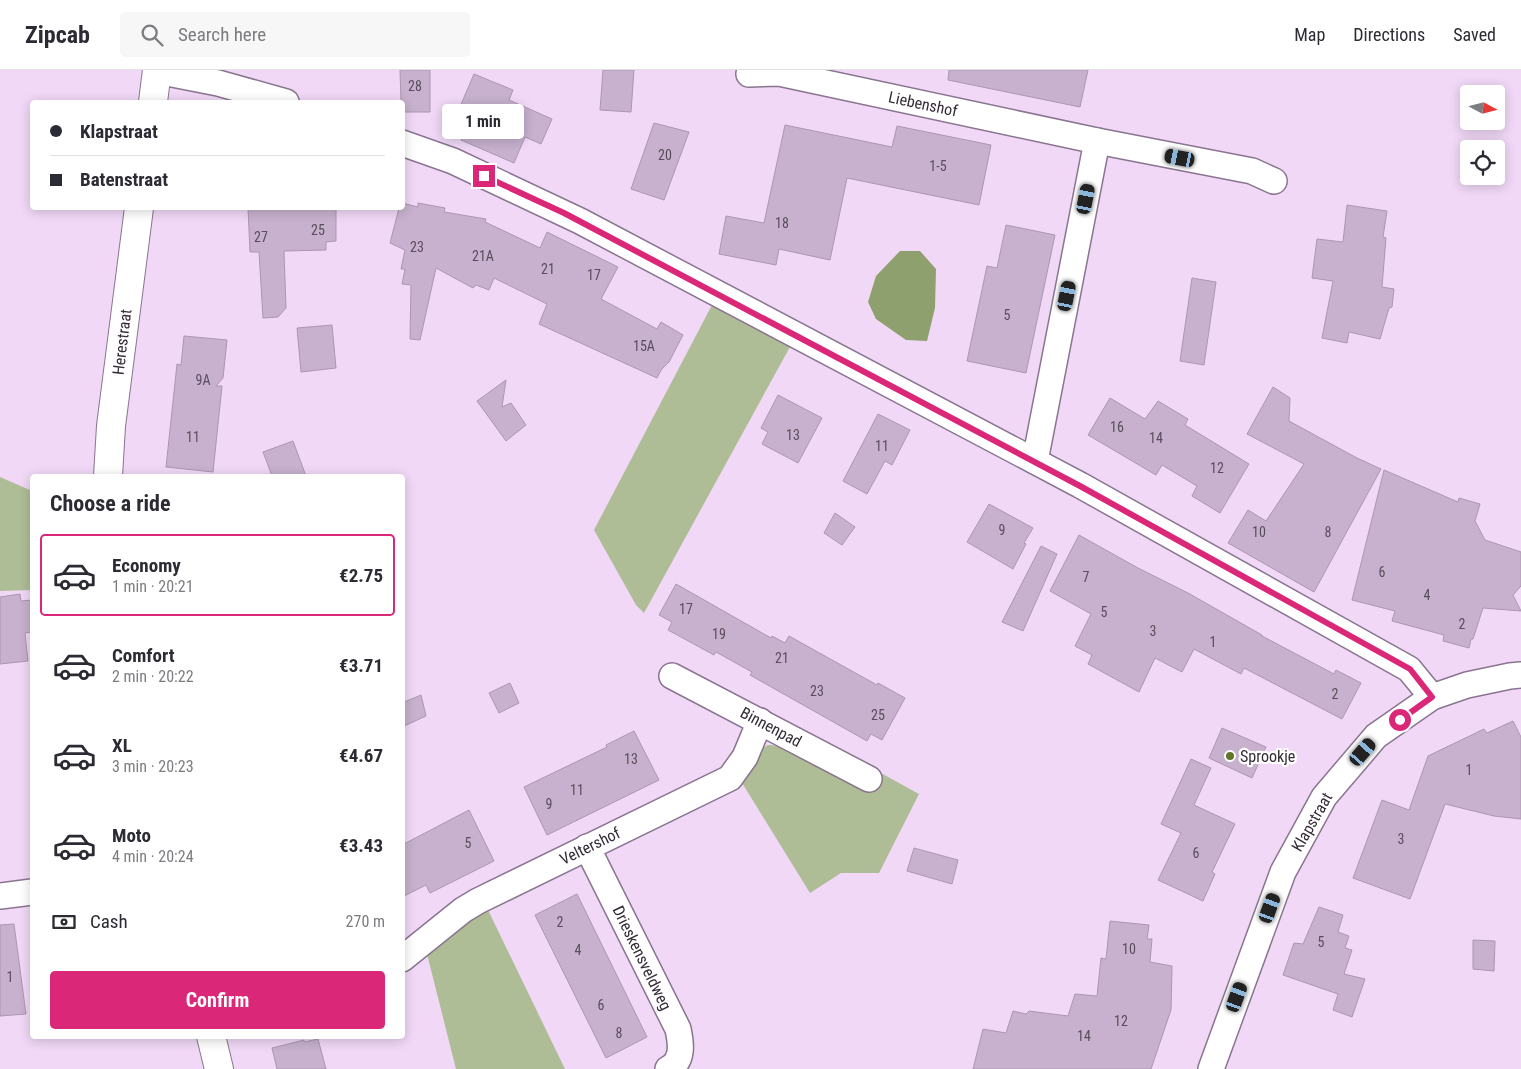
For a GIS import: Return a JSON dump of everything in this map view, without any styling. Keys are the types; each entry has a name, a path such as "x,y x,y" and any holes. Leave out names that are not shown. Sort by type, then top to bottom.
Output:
{"street":[{"path":"153,100 157,71 218,83 279,100"},
{"name":"Liebenshof","path":"749,74 779,73 1097,141 1252,171 1274,181"},
{"path":"1035,461 1097,141"},
{"path":"405,144 453,161 564,213 1035,461 1410,669 1432,697"},
{"name":"Herestraat","path":"108,474 111,426 140,210"},
{"name":"Klapstraat","path":"1211,1069 1284,872 1324,796 1376,736 1432,697 1467,685 1521,675"},
{"name":"Binnenpad","path":"672,676 869,779"},
{"name":"Veltershof","path":"405,957 463,910 478,901 730,778 745,756 760,721"},
{"name":"Drieskensveldweg","path":"587,847 678,1030 681,1049 678,1059 668,1069"},
{"path":"0,896 30,892"},
{"path":"212,1039 219,1069"}],"shaded area":[{"path":"900,251 920,251 936,269 935,308 927,341 906,340 876,319 868,302 876,276"},
{"path":"712,305 791,345 644,613 636,605 594,530"},
{"path":"0,477 30,490 30,590 0,591"},
{"path":"768,745 777,746 803,756 866,793 879,772 919,794 879,873 841,873 810,893 739,778 757,751"},
{"path":"488,910 565,1069 456,1069 426,950 459,921"}],"building":[{"path":"400,70 430,70 430,112 405,112 405,100 401,100"},
{"path":"603,70 634,70 631,112 600,110"},
{"path":"949,70 1088,70 1080,107 948,80"},
{"path":"474,74 513,90 509,100 552,119 541,144 525,137 514,163 461,140 472,116 456,116"},
{"path":"654,123 689,132 664,200 631,189"},
{"path":"785,125 892,147 897,126 991,145 979,205 847,178 830,260 779,249 776,265 719,254 726,216 764,223"},
{"path":"418,203 445,208 444,212 486,219 485,222 540,248 547,232 618,267 601,299 657,329 661,322 683,335 669,362 661,370 657,378 539,324 547,304 494,278 489,290 476,285 473,288 436,268 420,340 410,339 411,285 402,284 405,269 401,269 405,250 390,243 398,210 405,210 405,204 418,207"},
{"path":"1347,205 1387,211 1383,237 1386,238 1382,287 1394,289 1392,307 1389,308 1380,339 1349,332 1347,343 1322,338 1333,281 1312,278 1317,239 1343,242"},
{"path":"248,210 336,210 336,241 326,242 326,250 284,251 286,308 278,317 263,318 259,252 250,252"},
{"path":"1006,225 1055,235 1026,373 967,361 987,266 997,268"},
{"path":"1192,278 1216,282 1204,365 1180,361"},
{"path":"332,325 336,368 301,372 297,328"},
{"path":"184,336 227,340 223,378 216,386 222,386 213,472 166,467 177,364 181,365"},
{"path":"506,380 502,407 511,403 526,425 506,441 477,401"},
{"path":"1273,387 1290,398 1289,421 1381,469 1314,592 1228,543 1248,510 1266,521 1304,464 1247,434"},
{"path":"778,395 822,418 798,463 762,444 768,432 761,428"},
{"path":"1110,398 1145,419 1158,401 1188,419 1185,425 1249,464 1220,513 1192,496 1197,486 1162,465 1156,475 1088,435"},
{"path":"878,414 910,430 892,465 885,461 867,494 843,481"},
{"path":"293,441 305,474 271,474 263,452"},
{"path":"1384,470 1458,502 1459,498 1480,504 1475,521 1485,540 1521,552 1521,586 1513,595 1521,611 1483,608 1469,648 1443,641 1444,635 1392,621 1395,611 1352,600"},
{"path":"989,504 1033,528 1024,543 1026,544 1013,569 967,542"},
{"path":"835,513 855,527 842,545 824,533"},
{"path":"1079,535 1334,674 1336,670 1361,683 1342,719 1244,668 1241,674 1194,649 1182,672 1155,658 1139,692 1088,664 1092,655 1075,646 1091,614 1050,591"},
{"path":"1041,546 1057,554 1023,631 1002,622"},
{"path":"676,584 771,638 772,636 785,643 789,636 877,685 878,683 905,698 882,740 871,734 867,741 750,675 752,672 716,652 714,655 668,630 672,622 659,615"},
{"path":"20,594 21,601 30,600 30,632 25,633 28,661 0,664 0,597"},
{"path":"510,683 519,703 499,713 489,693"},
{"path":"421,695 426,716 405,726 405,702"},
{"path":"1513,721 1521,737 1521,819 1494,816 1445,804 1410,899 1353,878 1382,800 1409,810 1428,756 1484,729 1487,733"},
{"name":"Sprookje","path":"1222,728 1266,747 1252,778 1209,758"},
{"path":"634,731 659,780 547,835 524,787 607,747 606,745"},
{"path":"1191,759 1211,768 1194,805 1235,824 1212,872 1215,874 1203,901 1158,880 1181,833 1161,824"},
{"path":"469,810 494,861 430,893 426,885 405,896 405,843"},
{"path":"914,848 958,860 952,884 907,871"},
{"path":"577,894 647,1037 606,1058 535,915"},
{"path":"1319,907 1343,915 1338,932 1349,936 1345,948 1352,950 1344,974 1365,979 1352,1017 1333,1010 1338,994 1283,975 1294,943 1303,944"},
{"path":"1110,921 1149,925 1147,939 1152,939 1150,962 1172,966 1171,1010 1151,1069 973,1069 983,1029 1006,1033 1013,1011 1026,1014 1029,1011 1068,1016 1075,994 1097,996 1101,958 1106,959"},
{"path":"14,924 26,1014 0,1016 0,925"},
{"path":"1473,940 1495,941 1494,971 1473,969"},
{"path":"318,1039 326,1069 277,1069 272,1048 304,1040 304,1042"}],"place":[{"name":"Sprookje","path":"1230,756"}],"route":[{"path":"484,176 564,213 1050,469 1410,669 1432,697 1400,720"}]}
